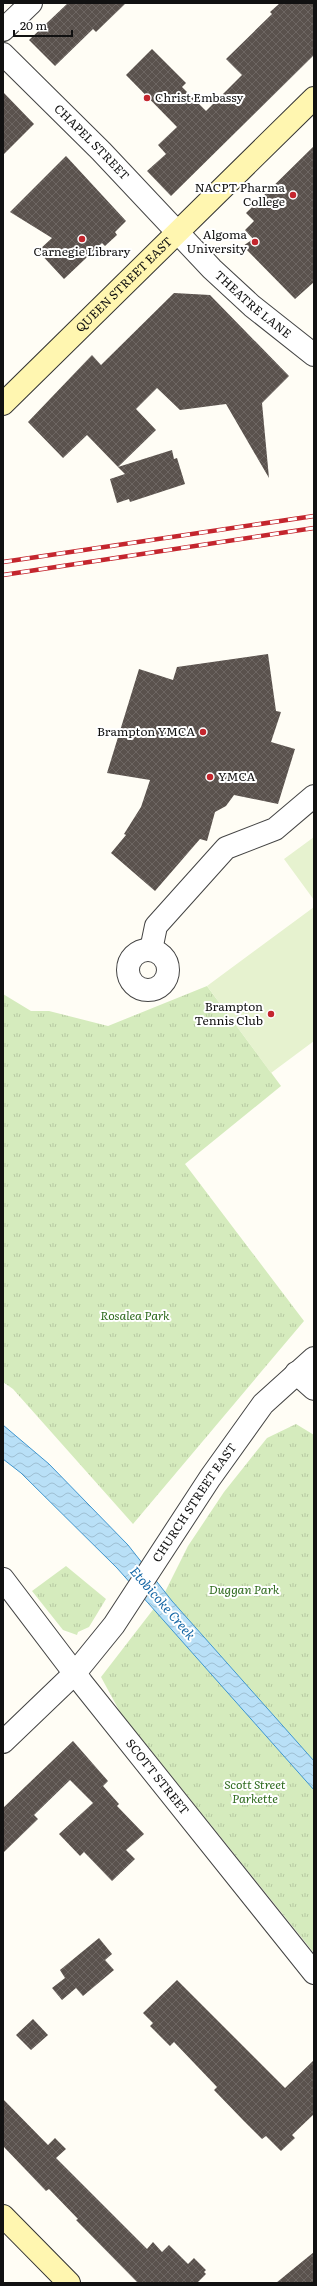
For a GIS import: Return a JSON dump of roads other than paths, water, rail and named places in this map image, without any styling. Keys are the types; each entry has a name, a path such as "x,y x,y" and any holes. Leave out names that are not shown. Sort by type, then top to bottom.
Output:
{"main road":[{"name":"QUEEN STREET EAST","path":"3,404 314,98"},
{"path":"3,2216 69,2283"}],"street":[{"path":"3,30 31,3"},
{"name":"CHAPEL STREET","path":"3,54 101,151 178,232"},
{"name":"THEATRE LANE","path":"178,232 212,269 252,306 314,355"},
{"path":"151,950 156,926 226,848 275,829 314,796"},
{"name":"CHURCH STREET EAST","path":"3,1742 75,1673 114,1625 210,1478 263,1404 314,1358"},
{"path":"296,1373 314,1389"},
{"name":"SCOTT STREET","path":"3,1579 75,1673 314,1973"}],"water":[{"name":"Etobicoke Creek","path":"3,1425 49,1464 128,1545 172,1601 314,1761 314,1790 117,1568 21,1473 3,1459"}],"railway":[{"path":"3,562 314,516"},
{"path":"3,575 314,528"}],"place":[{"name":"Christ Embassy","path":"147,98"},
{"name":"NACPT Pharma College","path":"293,195"},
{"name":"Carnegie Library","path":"82,239"},
{"name":"Algoma University","path":"255,242"},
{"name":"Brampton YMCA","path":"203,732"},
{"name":"YMCA","path":"210,777"},
{"name":"Brampton Tennis Club","path":"271,1014"}],"park label":[{"name":"Rosalea Park","path":"135,1316"},
{"name":"Duggan Park","path":"244,1590"},
{"name":"Scott Street Parkette","path":"255,1792"}]}
